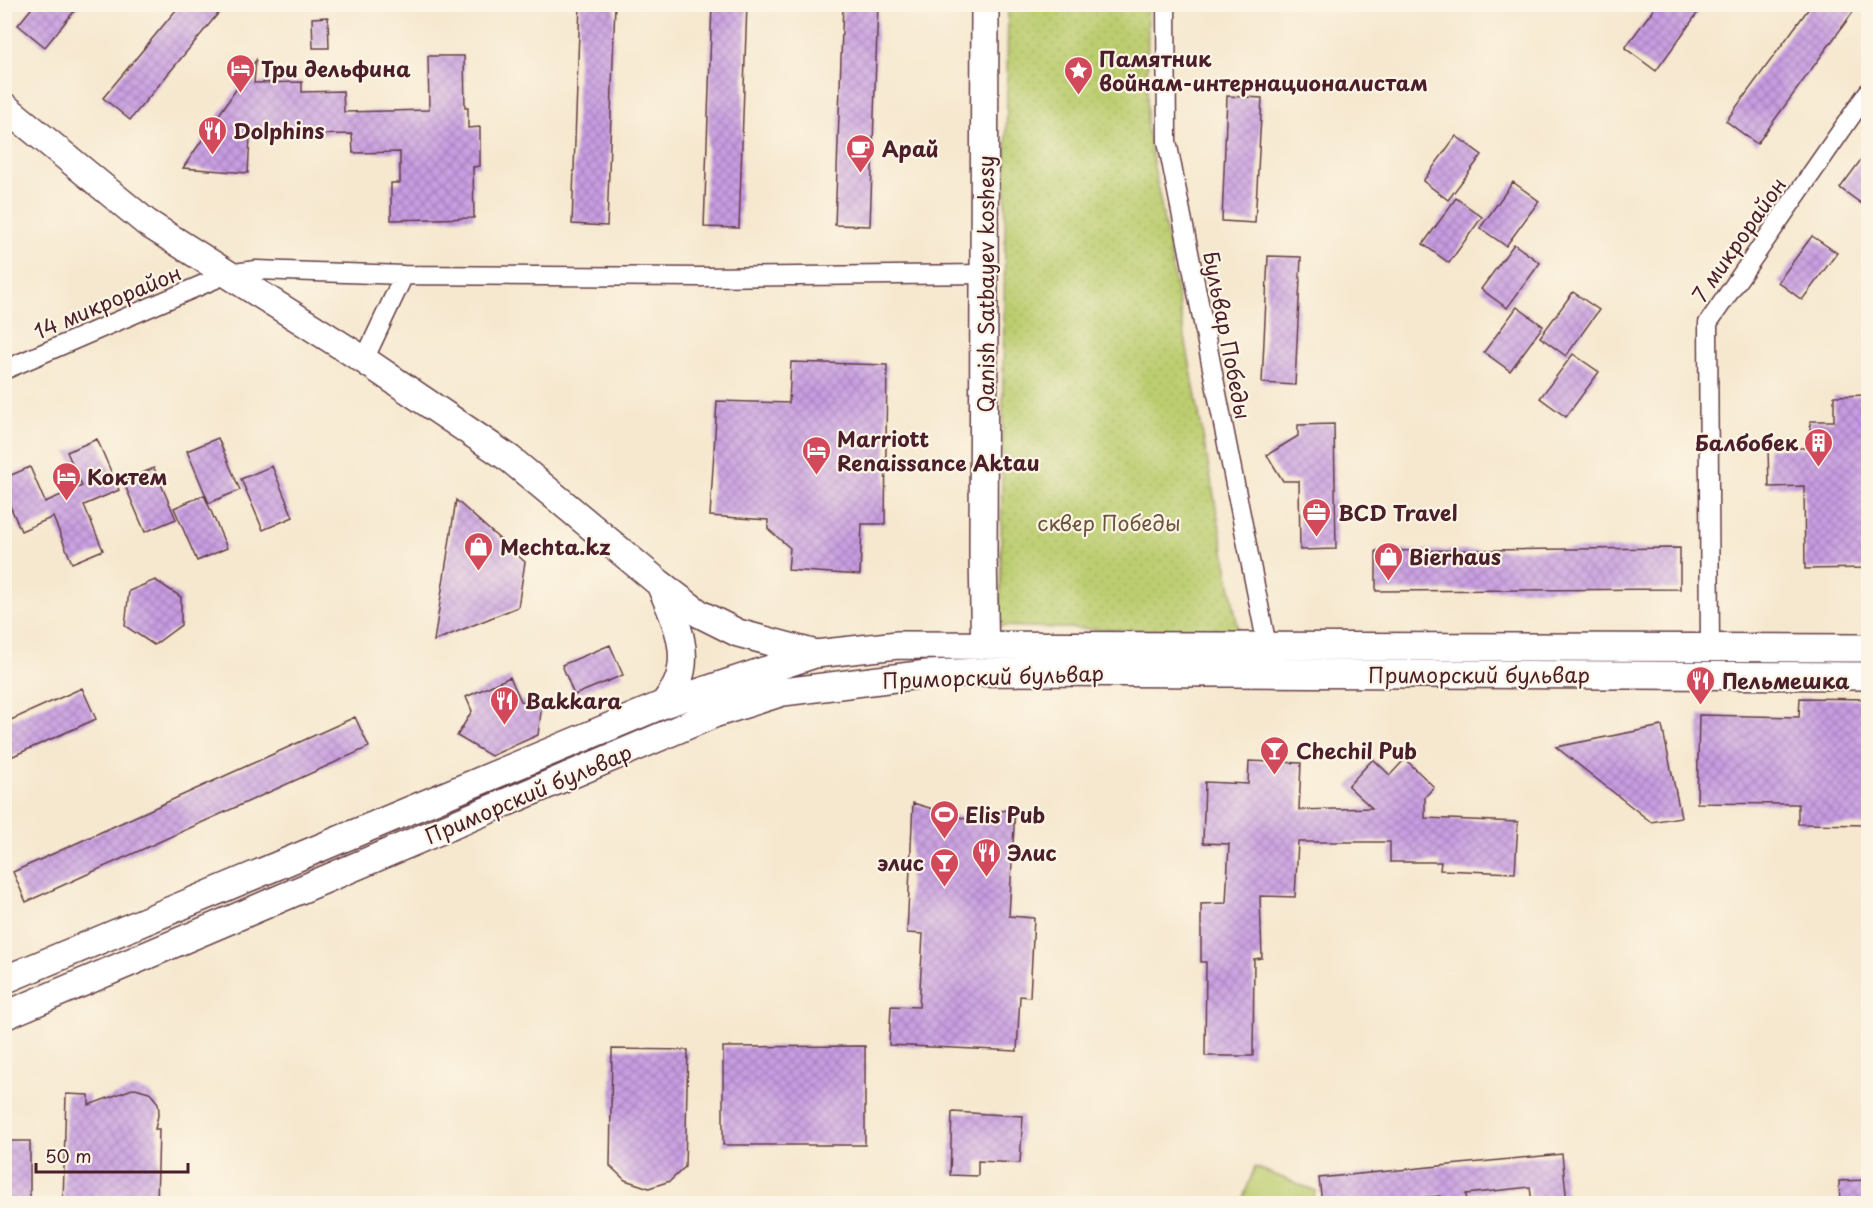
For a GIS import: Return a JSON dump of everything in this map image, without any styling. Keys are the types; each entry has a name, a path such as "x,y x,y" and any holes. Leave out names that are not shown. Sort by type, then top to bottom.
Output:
{"street":[{"name":"Qanish Satbayev koshesy","path":"985,4 983,555 985,659"},
{"name":"Бульвар Победы","path":"1166,4 1167,141 1270,660"},
{"name":"7 микрорайон","path":"1710,648 1708,322 1869,92"},
{"path":"4,106 147,223 364,360 510,459 659,583 700,614 738,633 815,654 858,681"},
{"name":"14 микрорайон","path":"4,370 227,274 256,270 702,277 985,274"},
{"path":"364,360 404,274"},
{"path":"659,583 676,621 684,656 677,684 664,704"},
{"name":"Приморский бульвар","path":"4,980 664,704 815,654 898,645 985,659 1270,660 1869,676"},
{"name":"Приморский бульвар","path":"1270,660 1710,648 1869,648"},
{"name":"Приморский бульвар","path":"4,1016 714,714 783,692 927,674 985,659"}],"green space":[{"name":"сквер Победы","path":"1008,5 1148,5 1147,128 1239,634 1000,626"},
{"path":"1255,1167 1316,1191 1311,1203 1241,1203"}],"building":[{"path":"35,4 80,4 45,47 18,25"},
{"path":"181,4 226,4 130,120 103,98"},
{"path":"580,4 615,4 607,226 572,224"},
{"path":"712,4 747,4 739,228 704,227"},
{"path":"843,4 878,4 870,226 835,225"},
{"path":"1657,4 1704,4 1656,71 1625,48"},
{"path":"1812,4 1859,4 1757,144 1726,121"},
{"path":"328,17 329,48 313,48 312,18"},
{"path":"428,56 464,56 465,108 468,108 468,128 480,127 480,166 473,167 474,218 391,220 391,183 400,183 400,152 353,153 352,134 250,136 248,173 183,168 256,60 254,83 302,82 302,92 343,91 344,112 429,110"},
{"path":"1227,96 1262,98 1255,223 1222,221"},
{"path":"1456,136 1482,155 1448,200 1423,181"},
{"path":"1869,149 1869,209 1840,188"},
{"path":"1513,182 1539,201 1506,246 1480,228"},
{"path":"1456,198 1482,217 1449,263 1423,244"},
{"path":"1812,236 1837,253 1802,300 1778,282"},
{"path":"1514,244 1540,263 1507,308 1481,289"},
{"path":"1268,256 1301,257 1295,385 1262,383"},
{"path":"1573,292 1599,310 1566,356 1540,337"},
{"path":"1517,307 1543,326 1510,371 1484,352"},
{"path":"1573,354 1599,372 1566,417 1540,398"},
{"path":"791,362 887,365 885,524 862,524 860,575 788,570 790,548 768,529 768,520 710,516 717,401 789,403"},
{"name":"Балбобек","path":"1869,395 1869,568 1805,569 1804,486 1769,487 1768,448 1811,448 1810,421 1834,421 1834,396"},
{"path":"1334,424 1336,549 1300,550 1299,481 1283,481 1267,455 1298,436 1298,425"},
{"path":"218,438 240,490 209,503 187,451"},
{"path":"97,439 119,490 84,505 103,550 72,563 53,517 21,531 4,492 4,478 30,467 45,502 82,486 67,452"},
{"path":"272,466 293,517 263,530 241,479"},
{"path":"154,468 176,519 145,532 123,481"},
{"path":"204,495 227,548 197,561 174,508"},
{"path":"456,500 525,562 518,607 434,641"},
{"path":"1680,548 1680,589 1376,591 1376,551"},
{"path":"155,580 181,597 181,625 154,645 125,626 129,591"},
{"path":"610,645 623,675 574,695 562,665"},
{"path":"510,677 521,701 542,704 538,735 491,756 457,736 472,711 466,697"},
{"path":"82,688 96,719 4,760 4,723"},
{"path":"1800,698 1869,699 1869,825 1798,824 1798,804 1697,803 1699,715 1799,717"},
{"path":"355,717 369,747 26,902 13,872"},
{"path":"1662,726 1681,817 1651,822 1556,747"},
{"path":"1373,759 1390,775 1405,759 1434,787 1425,797 1425,818 1518,822 1515,873 1440,870 1441,862 1390,862 1390,842 1298,842 1295,897 1260,896 1262,958 1254,959 1253,1056 1205,1056 1206,962 1201,962 1201,904 1226,903 1229,844 1203,843 1205,782 1248,784 1249,761 1301,763 1299,810 1372,808 1348,786"},
{"path":"913,803 966,819 1015,808 1009,916 1034,918 1030,997 1020,996 1017,1051 889,1045 891,1006 919,1007 923,934 907,933"},
{"path":"865,1046 865,1145 723,1145 723,1047"},
{"path":"612,1049 688,1050 685,1167 670,1181 649,1188 625,1180 610,1166"},
{"path":"135,1088 149,1092 158,1103 159,1111 155,1129 159,1129 157,1203 63,1203 66,1094 89,1095 89,1105"},
{"path":"952,1112 1023,1116 1020,1163 978,1161 978,1176 950,1175"},
{"path":"4,1141 30,1141 30,1203 4,1203"},
{"path":"1562,1154 1567,1203 1532,1203 1530,1187 1466,1194 1467,1203 1441,1203 1440,1196 1361,1203 1322,1203 1319,1178"},
{"path":"1869,1180 1869,1203 1840,1203 1839,1181"}],"place":[{"name":"Три дельфина","path":"240,94"},
{"name":"Памятник войнам-интернационалистам","path":"1078,96"},
{"name":"Dolphins","path":"212,156"},
{"name":"Арай","path":"861,174"},
{"name":"Балбобек","path":"1819,468"},
{"name":"Marriott Renaissance Aktau","path":"816,476"},
{"name":"Коктем","path":"66,502"},
{"name":"BCD Travel","path":"1317,538"},
{"name":"Mechta.kz","path":"479,572"},
{"name":"Bierhaus","path":"1388,582"},
{"name":"Пельмешка","path":"1701,706"},
{"name":"Bakkara","path":"504,726"},
{"name":"Chechil Pub","path":"1275,776"},
{"name":"Elis Pub","path":"944,840"},
{"name":"Элис","path":"986,878"},
{"name":"элис","path":"945,888"}]}
